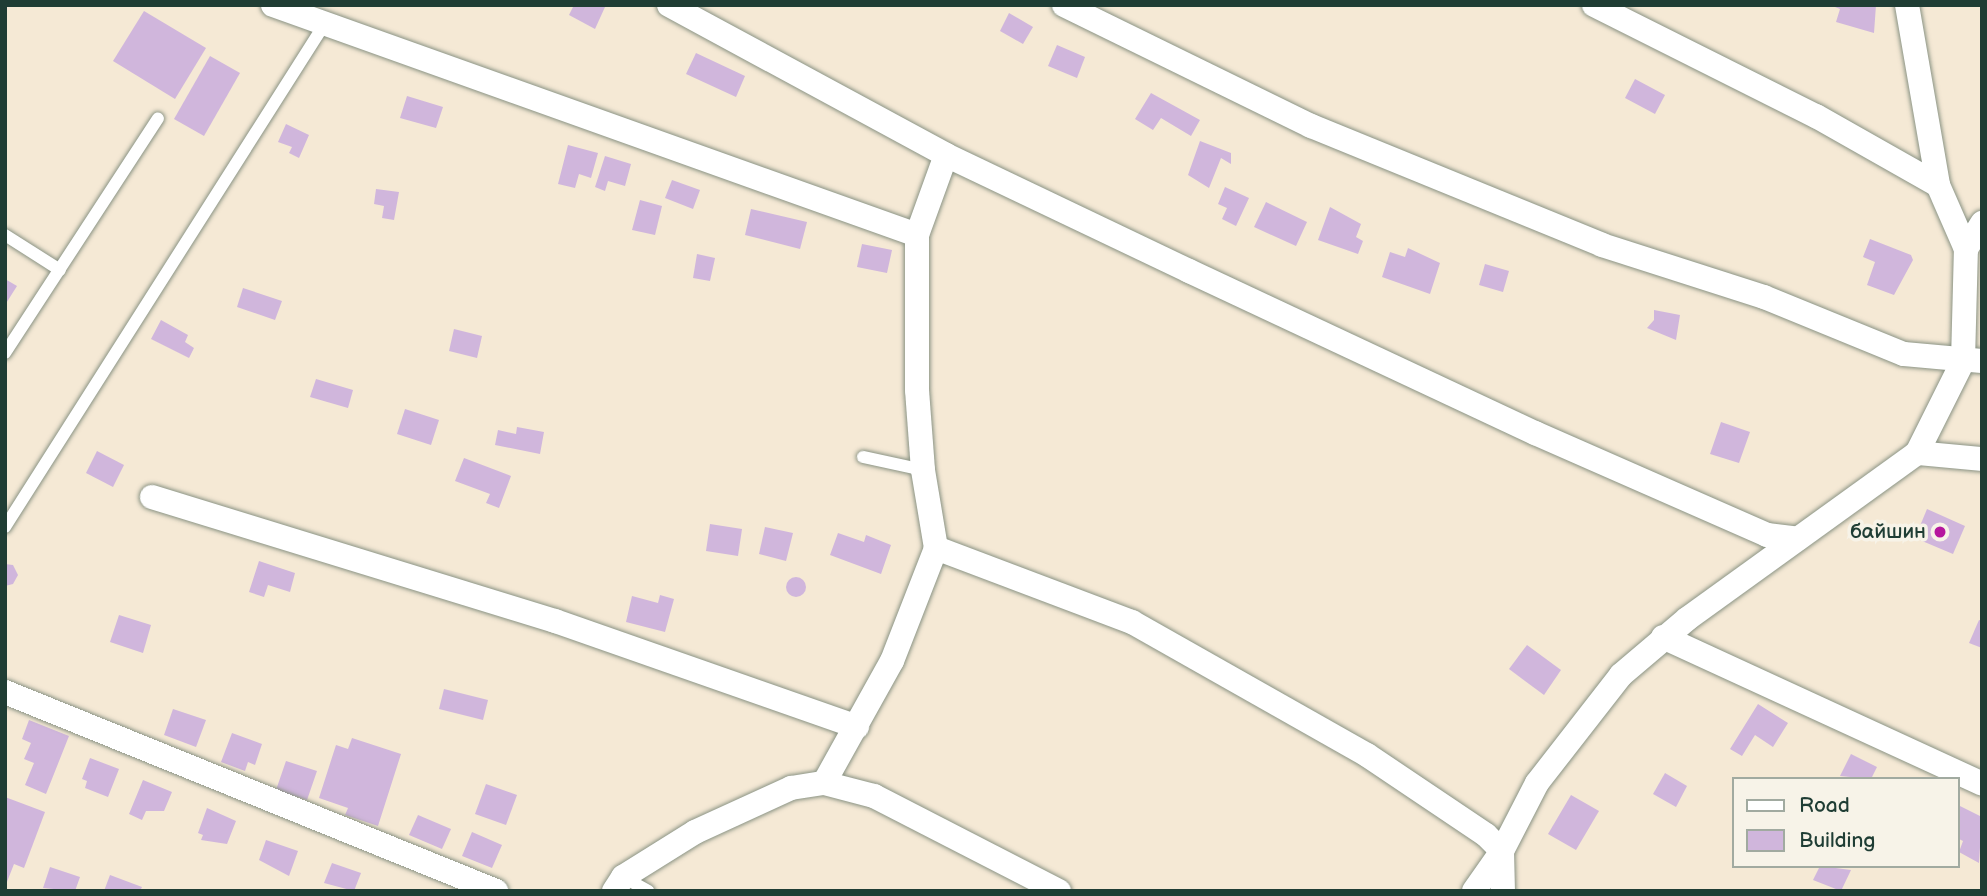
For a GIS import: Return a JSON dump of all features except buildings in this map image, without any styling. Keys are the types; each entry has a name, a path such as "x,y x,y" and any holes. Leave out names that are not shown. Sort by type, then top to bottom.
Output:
{"street":[{"path":"273,5 917,235"},
{"path":"669,5 946,155 1535,433 1767,535 1798,539"},
{"path":"1063,5 1311,126 1602,245 1765,297 1904,354 1973,361"},
{"path":"1594,5 1816,116 1938,185"},
{"path":"1474,891 1502,851 1537,783 1621,675 1663,637 1917,453 1973,361 1966,249 1938,185 1907,5"},
{"path":"824,783 858,727 892,661 936,548 923,470 917,390 917,235 946,155"},
{"path":"1966,249 1982,223"},
{"path":"1917,453 1982,459"},
{"path":"152,497 555,621 858,727"},
{"path":"936,548 1132,622 1367,755 1461,816 1502,851 1503,891"},
{"path":"1663,637 1982,784"},
{"path":"5,692 496,891"},
{"path":"619,884 695,832 791,788 824,783 874,796 1059,891"}],"lane":[{"path":"5,527 324,25"},
{"path":"5,353 158,117"},
{"path":"5,235 60,270"},
{"path":"863,457 923,470"},
{"path":"619,884 648,891"}],"place":[{"name":"байшин","path":"1940,532"}]}
